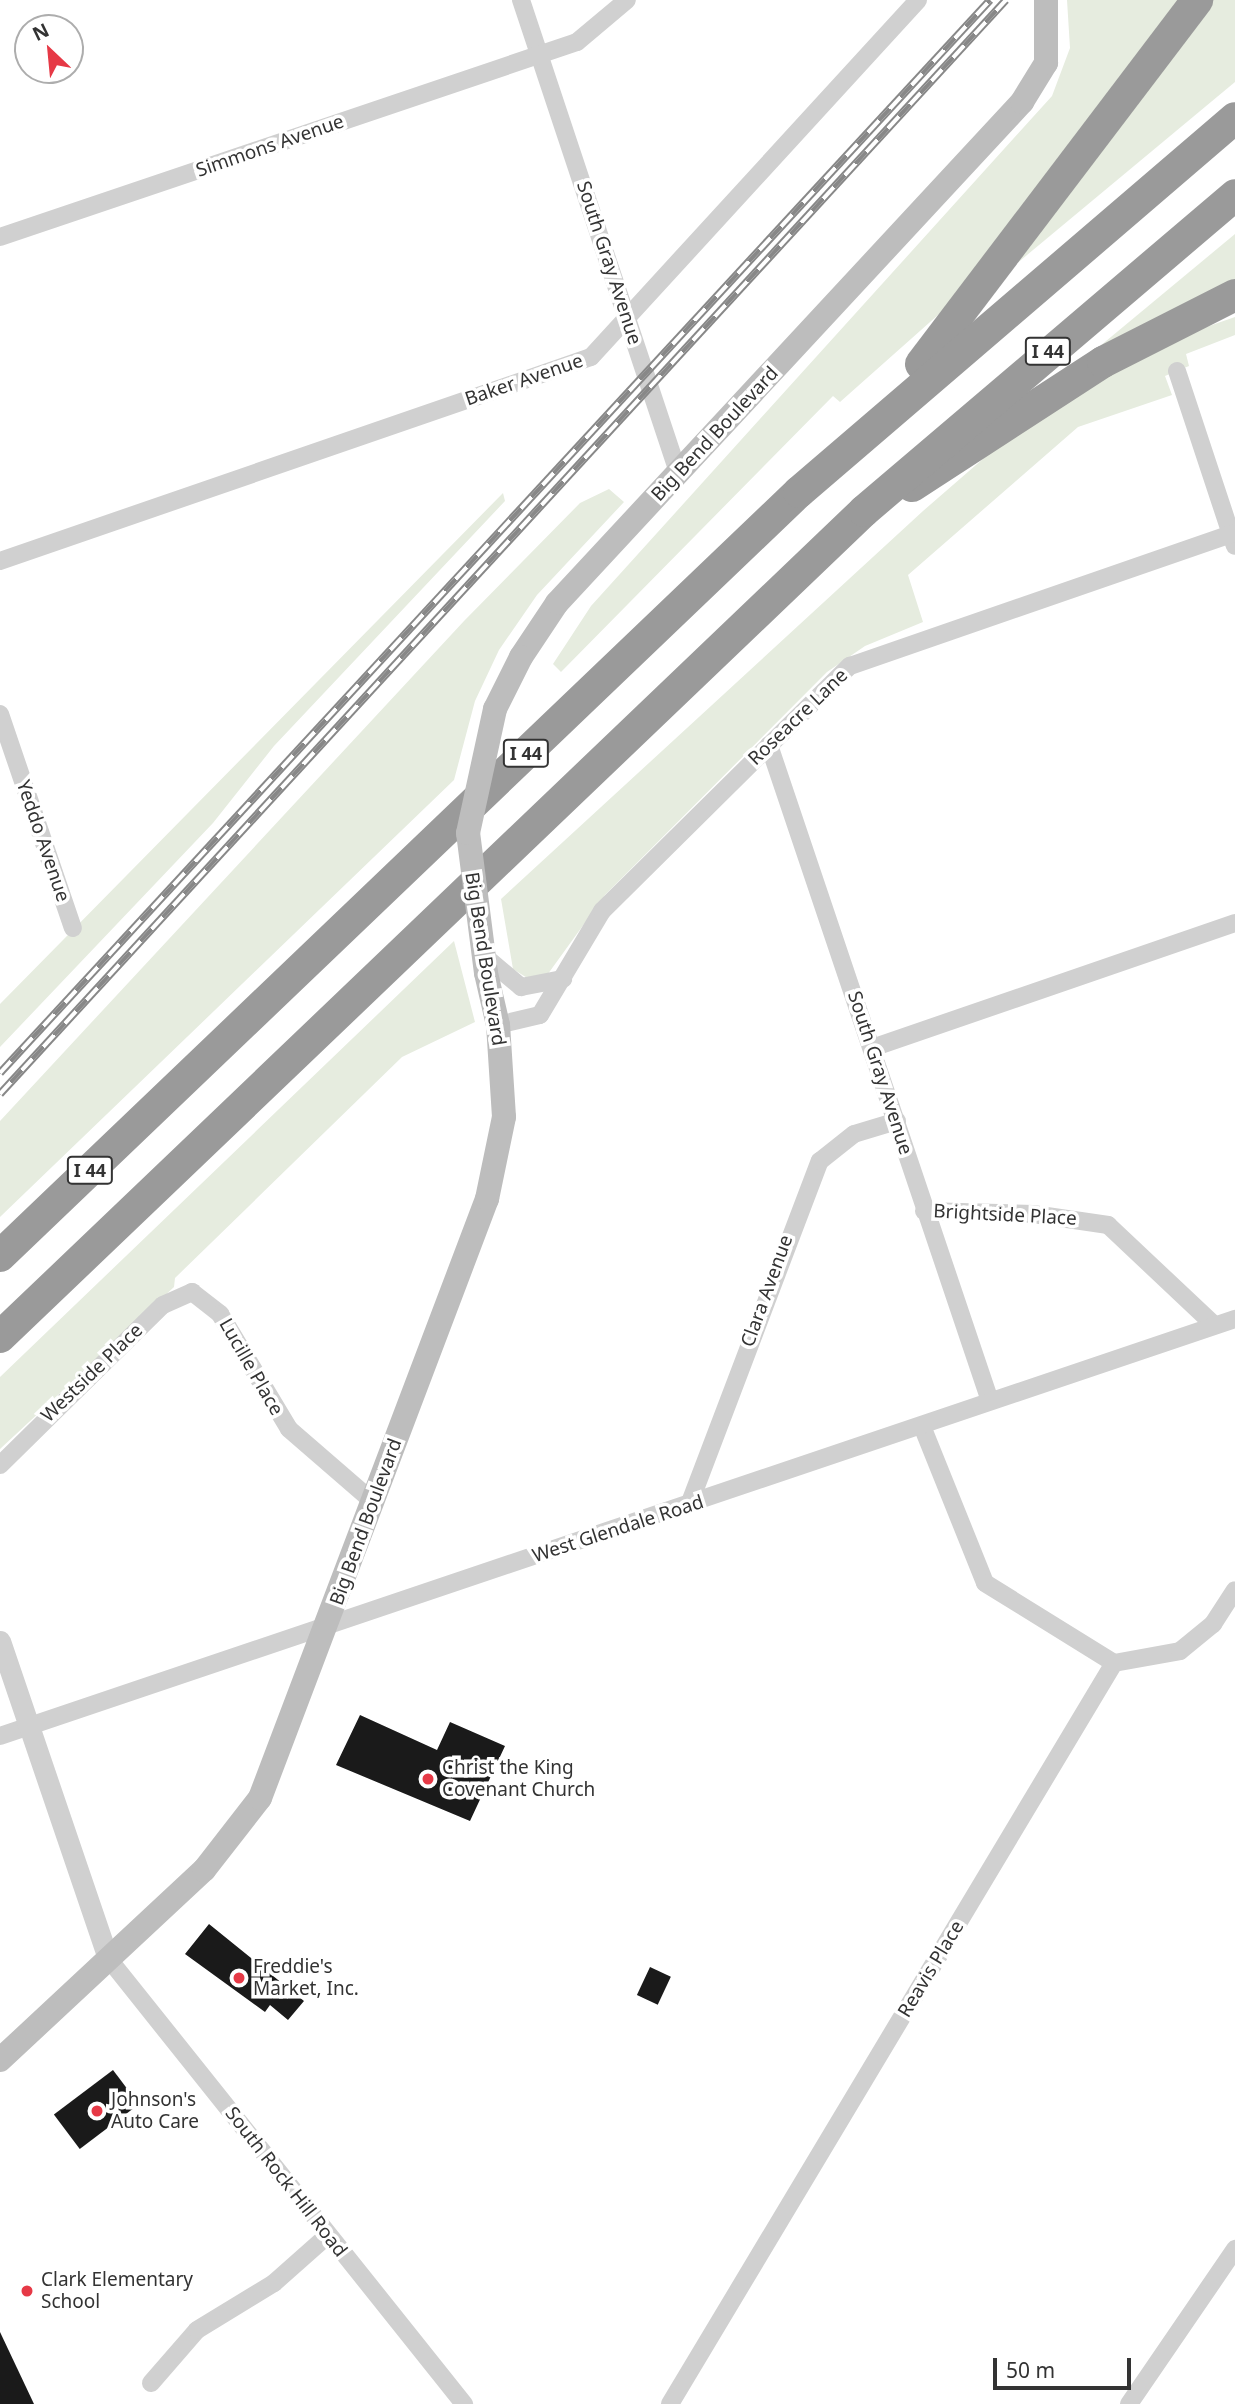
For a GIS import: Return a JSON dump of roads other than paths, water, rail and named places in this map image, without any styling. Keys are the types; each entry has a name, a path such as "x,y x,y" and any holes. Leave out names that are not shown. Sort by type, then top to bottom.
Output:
{"highway":[{"path":"874,424 1197,0"},
{"name":"I 44","path":"0,1256 874,424 1235,118"},
{"name":"I 44","path":"0,1337 864,511 1235,195"},
{"path":"864,511 950,465 1103,362 1235,295"}],"main road":[{"name":"Big Bend Boulevard","path":"0,2060 243,1827 329,1625 372,1501 487,1199 504,1118 498,1025 484,964 468,833 495,709 521,657 557,603 1022,102 1046,63 1046,0"}],"street":[{"name":"South Gray Avenue","path":"521,0 678,472"},
{"name":"Simmons Avenue","path":"0,237 576,42 627,0"},
{"name":"Baker Avenue","path":"0,561 591,357 918,0"},
{"path":"1177,371 1234,538"},
{"name":"Roseacre Lane","path":"498,1025 540,1014 602,911 769,745 864,657 1234,538"},
{"name":"Yeddo Avenue","path":"0,714 73,928"},
{"name":"South Gray Avenue","path":"769,745 990,1401"},
{"path":"872,1048 1235,923"},
{"path":"484,964 522,987 563,979"},
{"name":"Clara Avenue","path":"689,1506 820,1161 854,1134 897,1121"},
{"name":"Brightside Place","path":"924,1211 1033,1214 1108,1225 1214,1325"},
{"name":"Lucille Place","path":"192,1292 220,1314 289,1429 372,1501"},
{"name":"Westside Place","path":"0,1465 163,1305 192,1292"},
{"name":"West Glendale Road","path":"0,1736 689,1506 1235,1319"},
{"path":"922,1426 985,1583 1114,1662 1180,1651 1213,1624 1235,1590"},
{"name":"South Rock Hill Road","path":"0,1641 26,1727 108,1958 464,2404"},
{"name":"Reavis Place","path":"670,2404 1114,1662"},
{"path":"151,2383 197,2330 274,2283 328,2235"},
{"path":"1129,2404 1235,2249"}],"railway":[{"path":"0,1073 990,0"},
{"path":"0,1094 1006,0"}],"place":[{"name":"Christ the King Covenant Church","path":"428,1779"},
{"name":"Freddie's Market, Inc.","path":"239,1978"},
{"name":"Johnson's Auto Care","path":"97,2111"},
{"name":"Clark Elementary School","path":"27,2291"}]}
